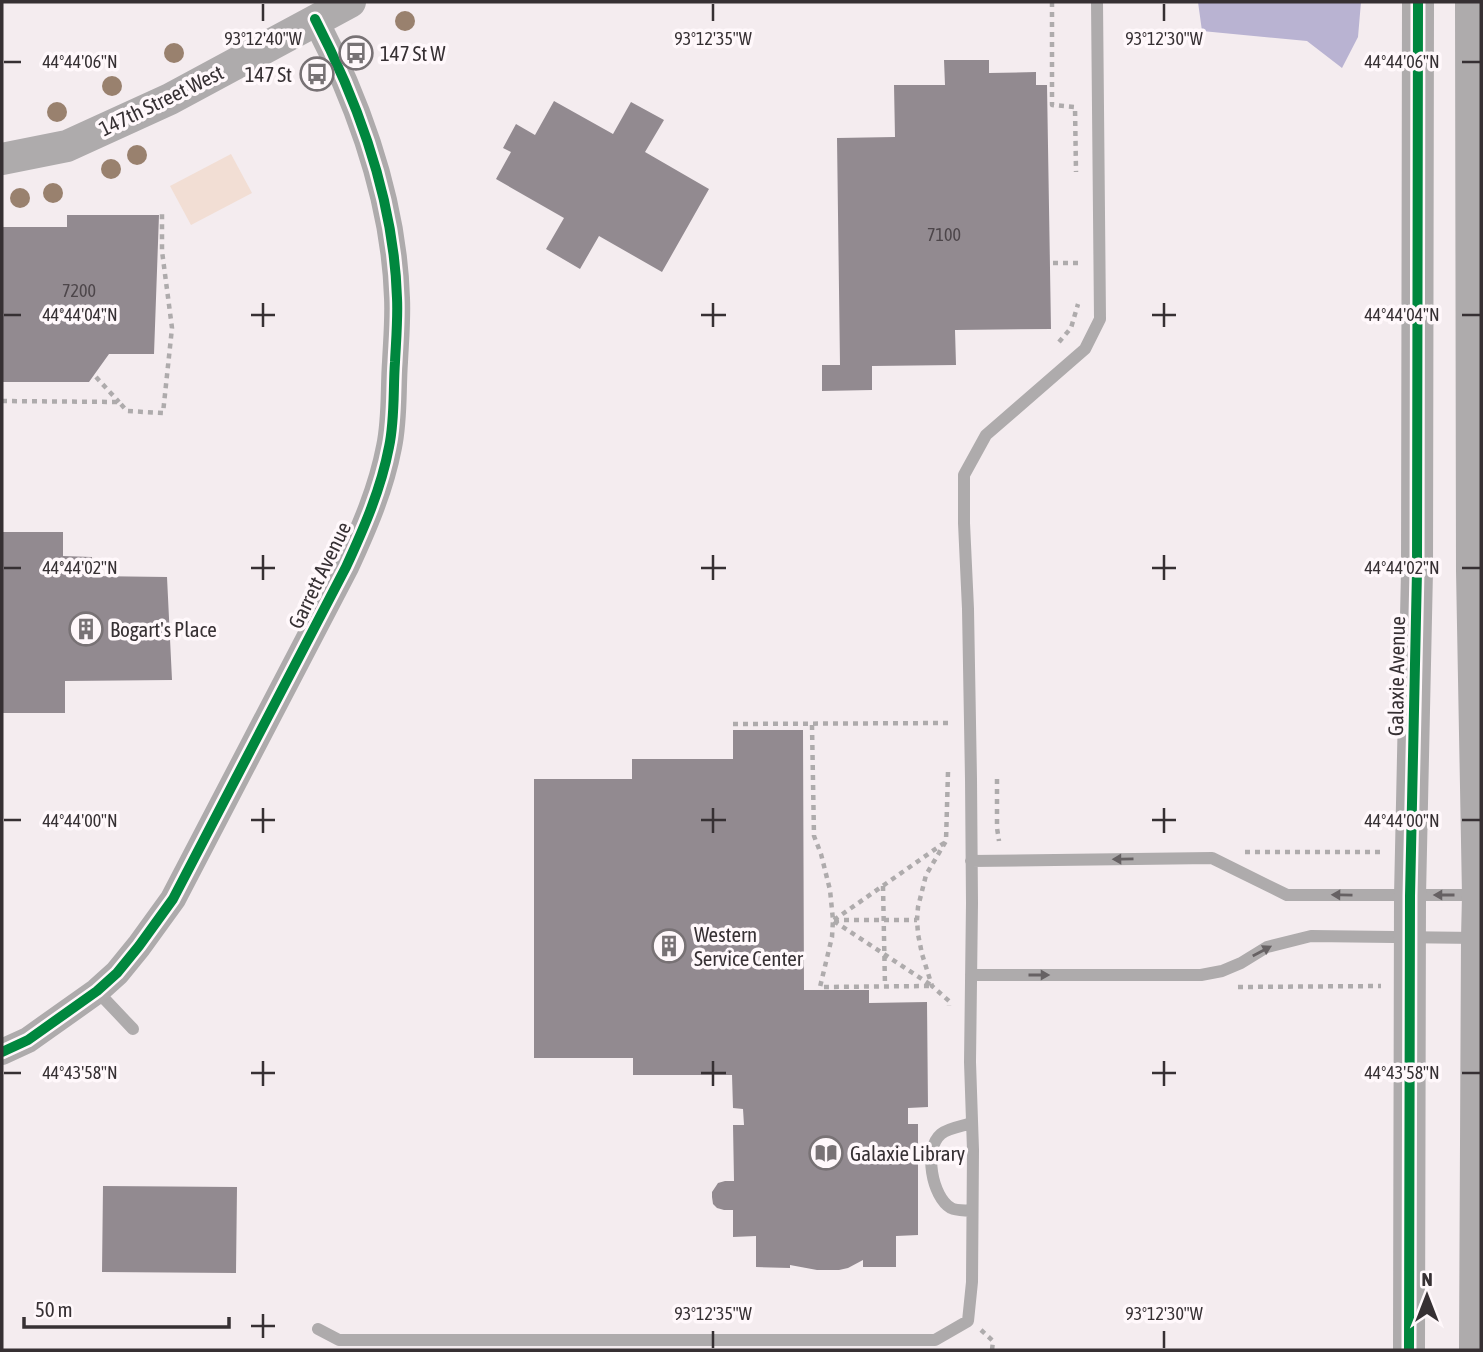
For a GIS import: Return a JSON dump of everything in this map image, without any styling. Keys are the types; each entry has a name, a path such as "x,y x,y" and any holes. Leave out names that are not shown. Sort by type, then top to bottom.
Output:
{"street":[{"name":"147th Street West","path":"2,159 67,146 170,99 350,2"},
{"name":"Galaxie Avenue","path":"1409,1350 1410,896 1417,571 1418,2"},
{"path":"1471,2 1478,895 1475,1350"},
{"name":"Garrett Avenue","path":"2,1052 28,1040 97,991 117,973 173,899 351,555 377,493 390,444 398,300 395,260 377,168 338,63 316,19"}],"lane":[{"path":"318,1329 338,1340 935,1340 968,1321 972,1282 971,779 964,475 986,435 1085,349 1100,319 1097,2"},
{"path":"971,861 1212,858 1287,895 1478,895"},
{"path":"971,975 1201,975 1222,971 1267,947 1311,936 1477,938"},
{"path":"97,991 134,1029"},
{"path":"972,1123 941,1134 934,1145 932,1162 933,1181 943,1201 953,1209 972,1211"}],"path":[{"path":"1052,2 1052,105 1075,107 1076,174"},
{"path":"96,377 127,411 163,413 172,328 162,251 162,213"},
{"path":"1078,251 1079,274"},
{"path":"1053,263 1079,263"},
{"path":"1053,349 1071,328 1078,297"},
{"path":"2,401 118,402"},
{"path":"733,724 949,723 950,711"},
{"path":"812,724 814,836 830,890 833,920 832,937 820,987 932,986"},
{"path":"932,986 922,954 917,920 926,875 946,841 949,763"},
{"path":"833,920 946,841"},
{"path":"883,886 885,986"},
{"path":"833,920 917,920"},
{"path":"833,920 932,986 949,1001 949,1013"},
{"path":"981,1330 993,1341 992,1350"}],"shaded area":[{"path":"1198,2 1361,2 1358,37 1342,68 1307,41 1202,31"},
{"path":"231,154 252,193 191,225 170,186"}],"building":[{"path":"944,60 989,60 989,73 1036,72 1036,85 1047,85 1051,329 955,330 956,365 872,366 872,390 822,391 822,365 840,365 837,138 895,137 894,85 945,85"},
{"path":"554,101 613,134 631,102 664,120 645,152 709,189 662,272 599,236 580,269 546,249 564,218 496,179 511,152 503,148 516,124 535,135"},
{"path":"67,215 159,215 154,354 109,354 89,382 2,382 2,227 67,227"},
{"name":"Bogart's Place","path":"2,532 63,532 63,556 92,557 91,576 167,577 172,680 65,681 65,713 2,713"},
{"name":"Western Service Center","path":"733,730 803,730 804,990 869,990 869,1003 927,1002 928,1107 908,1108 908,1124 918,1124 918,1235 896,1236 896,1267 863,1267 863,1260 839,1270 817,1270 790,1265 790,1268 756,1267 756,1236 733,1237 733,1210 717,1208 712,1197 718,1183 734,1181 733,1125 744,1125 743,1109 733,1108 732,1075 633,1075 633,1058 534,1058 534,779 632,779 632,759 733,759"},
{"path":"103,1186 237,1187 236,1273 102,1272"}],"cycle path":[{"path":"1409,1350 1410,896 1417,571 1418,2"},
{"path":"2,1052 28,1040 97,991 117,973 173,899 346,567 377,493 392,426 397,322 394,261 382,190 372,154 346,86 315,19"}],"place":[{"name":"147 St W","path":"356,53"},
{"name":"147 St","path":"317,74"},
{"name":"Bogart's Place","path":"86,629"},
{"name":"Western Service Center","path":"669,946"},
{"name":"Galaxie Library","path":"826,1153"}]}
